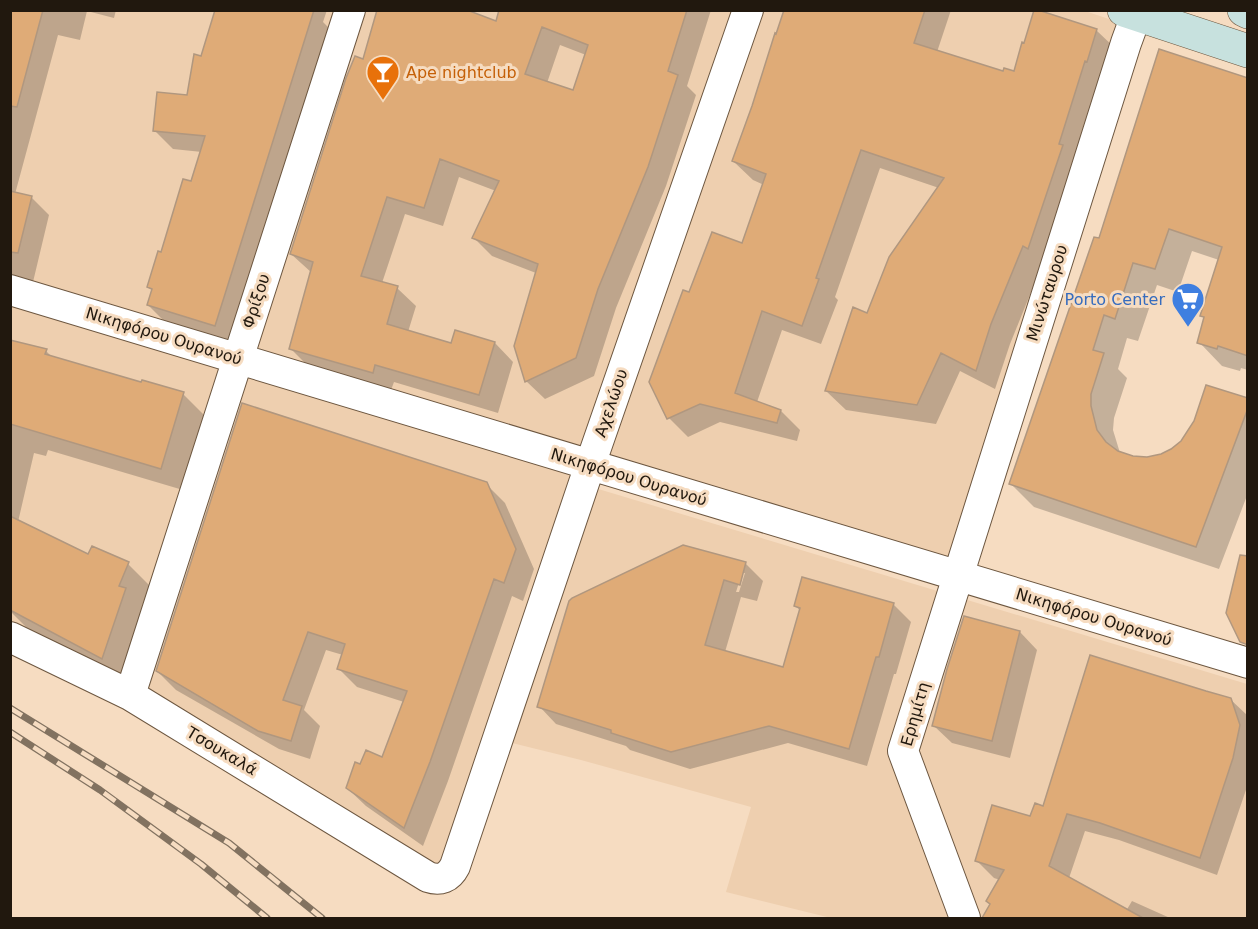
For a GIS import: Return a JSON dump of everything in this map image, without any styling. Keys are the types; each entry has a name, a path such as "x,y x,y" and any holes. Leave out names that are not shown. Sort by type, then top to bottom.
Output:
{"main road":[{"path":"1133,12 1248,51"}],"street":[{"name":"Φρίξου","path":"130,695 350,10"},
{"name":"Αχελώου","path":"427,876 436,879 444,878 455,866 590,465 748,10"},
{"name":"Μινώταυρου","path":"958,576 1122,54 1133,12"},
{"name":"Νικηφόρου Ουρανού","path":"10,290 1248,663"},
{"name":"Ερημίτη","path":"958,576 903,751 965,918"},
{"name":"Τσουκαλά","path":"10,637 130,695 427,876"}],"shaded area":[{"path":"1082,10 1121,23 958,576 590,465 455,866 427,876 11,639 11,11"},
{"path":"595,488 1247,684 1247,918 831,918 726,892 751,807 508,742"}],"building":[{"path":"10,10 43,10 17,107 10,106"},
{"path":"215,10 314,10 215,326 147,305 152,289 147,287 158,251 161,252 183,179 191,181 205,136 153,131 157,92 187,95 194,54 201,56"},
{"path":"377,10 467,10 496,21 499,10 687,10 668,71 678,75 648,167 598,289 576,358 525,382 514,346 538,264 472,238 499,181 440,159 424,208 387,197 361,276 398,286 387,324 451,343 455,330 495,342 479,395 375,365 373,373 289,349 313,262 290,254 346,78 355,56 363,59","holes":["542,27 588,45 573,90 525,74"]},
{"path":"784,10 925,10 914,43 1003,71 1004,68 1014,71 1034,10 1097,29 1059,144 1063,145 1028,249 1023,246 991,324 976,371 941,353 917,405 825,391 853,307 867,313 889,257 944,178 861,150 816,278 819,279 802,326 762,311 735,393 781,410 777,423 700,404 667,419 649,382 683,290 689,292 712,232 742,243 766,174 732,161"},
{"path":"1159,49 1248,78 1248,356 1218,346 1217,349 1197,343 1204,317 1200,316 1222,247 1169,229 1155,269 1133,263 1115,319 1104,315 1093,350 1104,353 1091,394 1091,406 1097,430 1106,442 1118,451 1133,456 1147,457 1161,454 1181,441 1194,421 1206,385 1248,398 1248,408 1196,547 1009,484 1094,237 1099,238"},
{"path":"10,191 32,196 18,253 10,252"},
{"path":"10,340 47,349 45,354 184,392 161,469 10,424"},
{"path":"242,403 487,482 516,549 504,583 494,579 430,762 404,828 346,788 355,762 360,764 366,750 382,757 407,691 337,669 345,644 308,632 283,700 302,706 291,741 258,731 156,671"},
{"path":"10,516 88,554 92,546 129,562 119,586 126,588 102,659 10,610"},
{"path":"683,545 746,562 740,585 724,580 705,645 783,667 800,608 794,606 802,577 894,603 849,749 769,726 671,752 537,707 569,601"},
{"path":"1240,555 1248,556 1248,645 1240,642 1226,613"},
{"path":"964,616 1020,631 992,741 932,726"},
{"path":"1090,655 1231,698 1240,725 1233,758 1200,858 1100,823 1067,814 1049,866 1143,918 982,918 990,904 986,901 1004,870 975,861 992,805 1030,816 1035,803 1043,806"}],"railway":[{"path":"10,708 229,843 322,918"},
{"path":"10,732 100,790 201,864 267,918"}],"place":[{"name":"Ape nightclub","path":"383,101"},
{"name":"Porto Center","path":"1188,328"}]}
